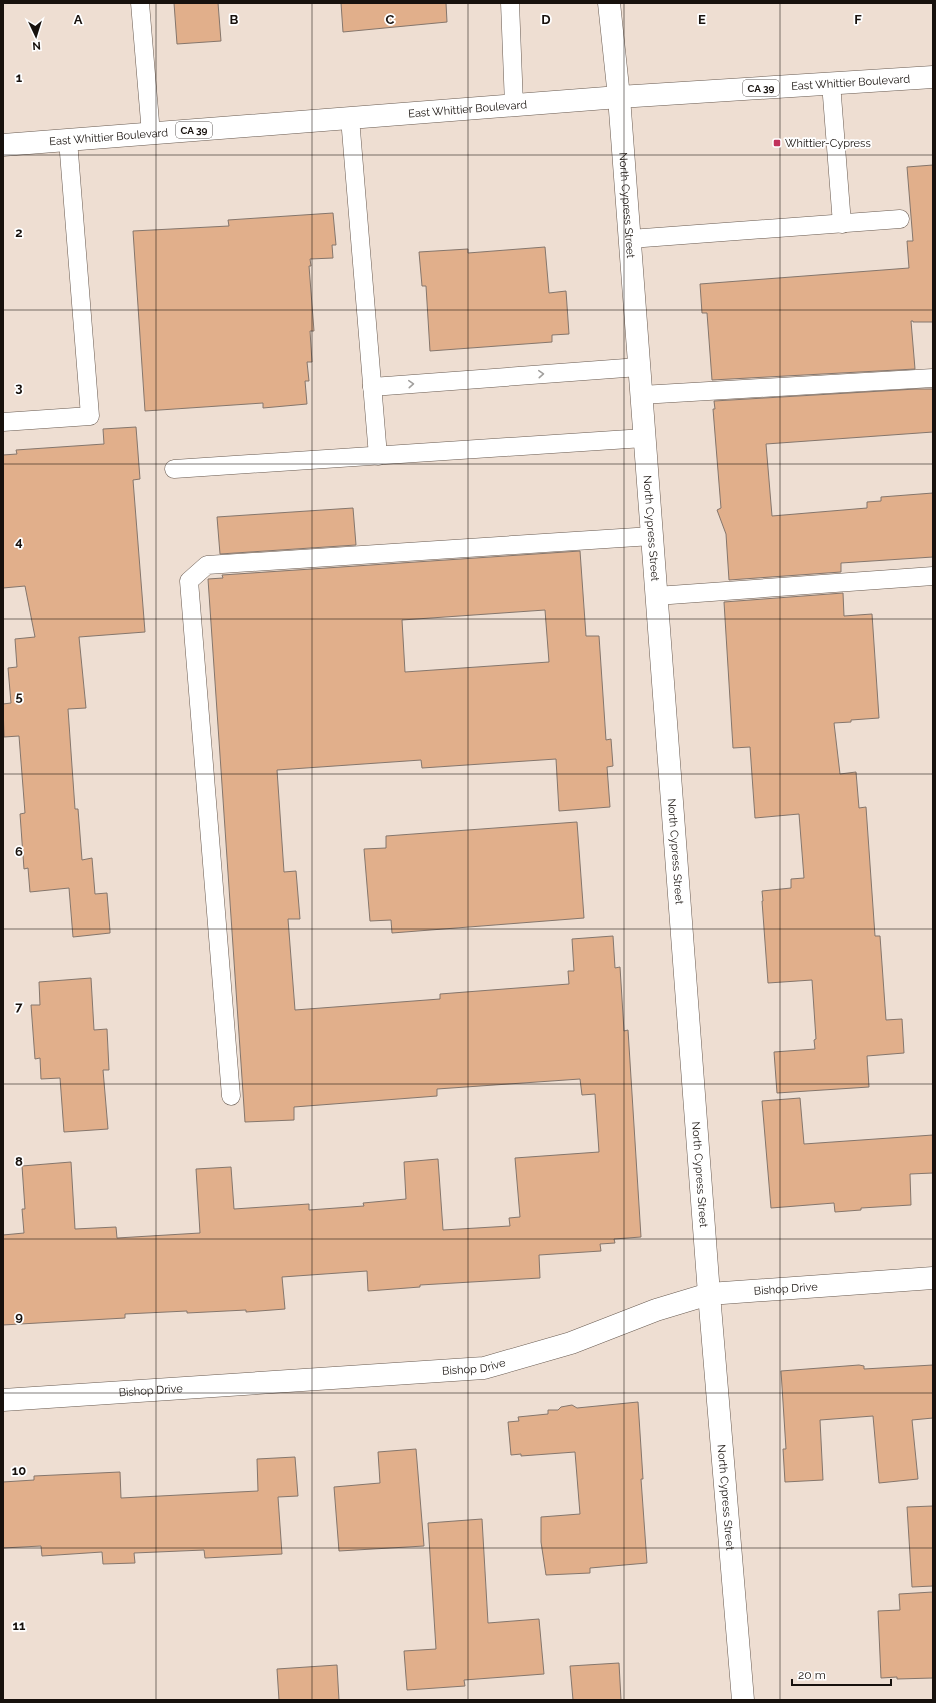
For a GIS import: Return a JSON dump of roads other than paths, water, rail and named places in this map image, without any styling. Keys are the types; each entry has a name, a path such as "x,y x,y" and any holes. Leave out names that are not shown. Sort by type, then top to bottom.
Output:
{"street":[{"name":"North Cypress Street","path":"609,3 619,97 709,1294 743,1700"},
{"name":"East Whittier Boulevard","path":"3,145 619,97 933,77"},
{"name":"Bishop Drive","path":"3,1400 484,1368 571,1343 656,1310 709,1294 933,1278"}],"lane":[{"path":"140,3 151,134"},
{"path":"510,3 514,105"},
{"path":"831,83 842,224"},
{"path":"350,118 378,456"},
{"path":"3,422 90,416 68,140"},
{"path":"630,239 900,219"},
{"path":"372,387 639,367"},
{"path":"641,395 933,378"},
{"path":"174,469 644,438"},
{"path":"232,1096 190,581 207,565 652,536"},
{"path":"656,596 933,576"}],"place":[{"name":"Whittier-Cypress","path":"777,143"}]}
